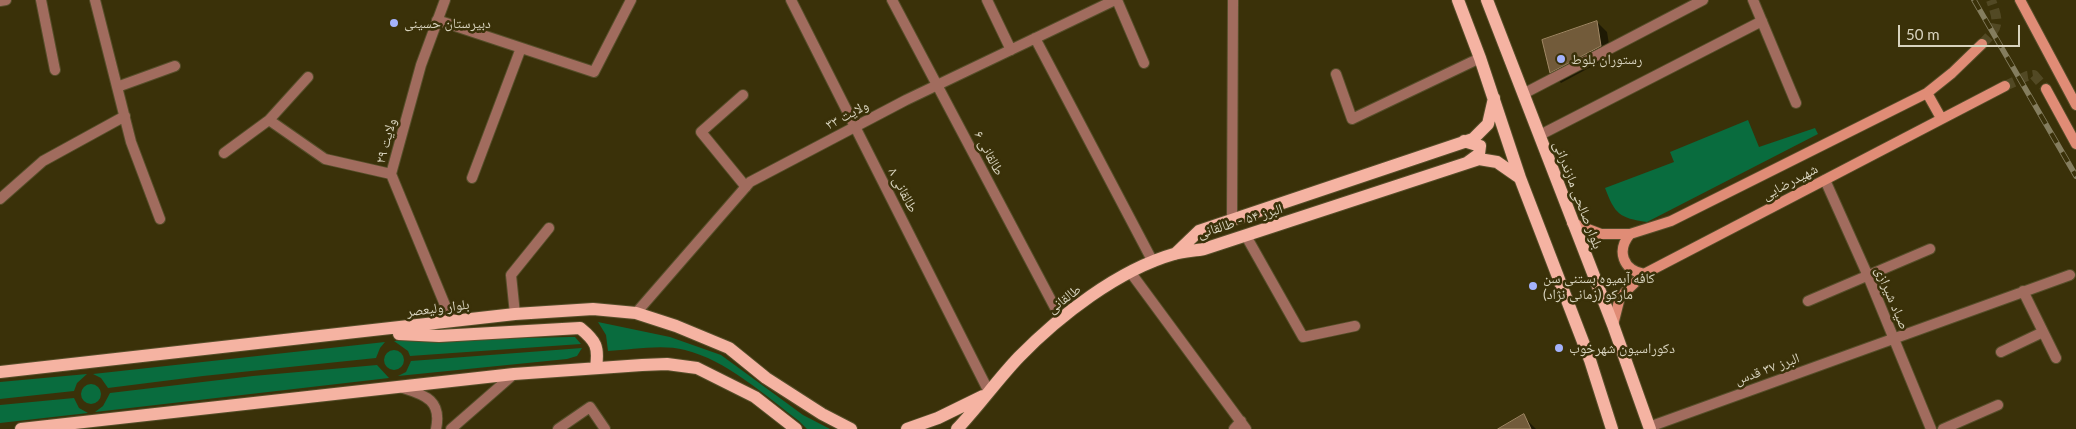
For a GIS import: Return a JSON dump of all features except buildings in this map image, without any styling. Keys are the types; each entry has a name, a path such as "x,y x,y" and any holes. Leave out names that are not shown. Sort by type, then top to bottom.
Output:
{"main road":[{"path":"1458,0 1494,98 1520,178 1590,360 1612,429"},
{"name":"بلوار صالحی مازندرانی","path":"1487,0 1613,325 1650,428"},
{"path":"2020,0 2076,105"},
{"name":"شهیدرضایی","path":"1572,222 1602,234 1630,234 1671,221 1927,93 1952,73 1982,44"},
{"name":"شهیدرضایی","path":"1613,325 1620,297 1644,274 2005,86"},
{"path":"2046,89 2076,144"},
{"path":"1927,93 1941,118"},
{"name":"البرز ۵۴ - طالقانی","path":"1175,254 1199,231 1473,139 1488,124 1494,98"},
{"path":"1464,141 1480,146 1479,154 1468,162"},
{"name":"البرز ۵۴ - طالقانی","path":"1175,254 1204,250 1479,159 1498,162 1520,178"},
{"path":"1630,234 1624,241 1623,259 1628,267 1635,272 1644,274"},
{"name":"طالقانی","path":"956,429 1019,357 1078,305 1131,273 1175,254"},
{"name":"بلوار ولیعصر","path":"0,372 514,314 593,309 636,314 676,326 729,348 766,378 822,414 851,429"},
{"path":"362,332 439,336 580,328 593,338 598,352 596,367"},
{"path":"22,429 404,388 514,374 596,367 667,364 697,368 755,397 796,429"},
{"name":"طالقانی","path":"907,429 938,418 989,392"}],"street":[{"path":"0,1 6,0"},
{"path":"40,0 55,70"},
{"path":"95,0 131,142 160,219"},
{"name":"ولایت ٢٩","path":"445,0 421,65 391,174 452,322"},
{"path":"437,20 594,72 631,0"},
{"name":"طالقانی ۸","path":"791,0 989,392"},
{"name":"طالقانی ۶","path":"892,0 1061,319"},
{"path":"987,0 1011,50"},
{"path":"1116,0 1144,63"},
{"name":"ولایت ٣۳","path":"636,314 750,182 856,126 1035,38 1100,3 1116,0"},
{"path":"1232,220 1233,0"},
{"path":"1523,94 1703,0"},
{"path":"1755,0 1796,103"},
{"path":"1540,136 1762,21"},
{"path":"1035,38 1153,262"},
{"path":"472,178 521,48"},
{"path":"1336,74 1352,119 1480,58"},
{"path":"117,87 175,66"},
{"path":"224,153 269,120 308,77"},
{"path":"743,95 701,132 746,187"},
{"path":"0,198 43,161 125,116"},
{"path":"269,120 325,159 391,174"},
{"name":"صیاد شیرازی","path":"1825,180 1894,337 1931,429"},
{"path":"514,314 511,275 549,228"},
{"path":"1246,236 1303,338 1355,326"},
{"path":"1808,301 1930,249"},
{"path":"1131,273 1240,426"},
{"name":"البرز ۳۷ قدس","path":"1650,428 1894,337 2070,275"},
{"path":"2023,291 2056,358"},
{"path":"2001,352 2043,332"},
{"path":"451,429 514,374"},
{"path":"404,388 425,394 433,403 438,419 436,429"},
{"path":"1943,429 1998,405"},
{"path":"558,429 590,407 605,429"}],"green space":[{"path":"1748,120 1759,147 1815,128 1818,134 1647,222 1630,219 1615,209 1605,188 1674,162 1670,152"},
{"path":"598,322 670,337 721,355 803,415 830,429 807,429 745,380 700,355 666,347 608,351 606,335"},
{"path":"575,337 581,344 410,356 408,351 394,341"},
{"path":"385,342 376,358 108,388 101,378 93,374"},
{"path":"582,348 577,356 567,359 398,376 406,372 411,361"},
{"path":"394,350 401,353 404,360 401,367 394,370 387,367 384,360 387,353"},
{"path":"377,365 389,378 95,412 103,406 110,393 253,376"},
{"path":"87,374 77,383 74,391 0,399 0,382"},
{"path":"91,384 98,387 101,394 98,401 91,404 84,401 81,394 84,387"},
{"path":"74,398 79,408 88,413 0,423 0,405"}],"tunnel":[{"path":"1982,44 1992,33 1996,24 1996,14 1991,0"},
{"path":"2005,86 2027,76 2034,75 2046,89"}],"railway":[{"path":"1974,0 2076,176"}],"place":[{"name":"دبیرستان حسینی","path":"394,23"},
{"name":"رستوران بلوط","path":"1561,59"},
{"name":"کافه آبمیوه بستنی سن مارکو (زمانی نژاد)","path":"1533,286"},
{"name":"دکوراسیون شهرخوب","path":"1559,348"}]}
